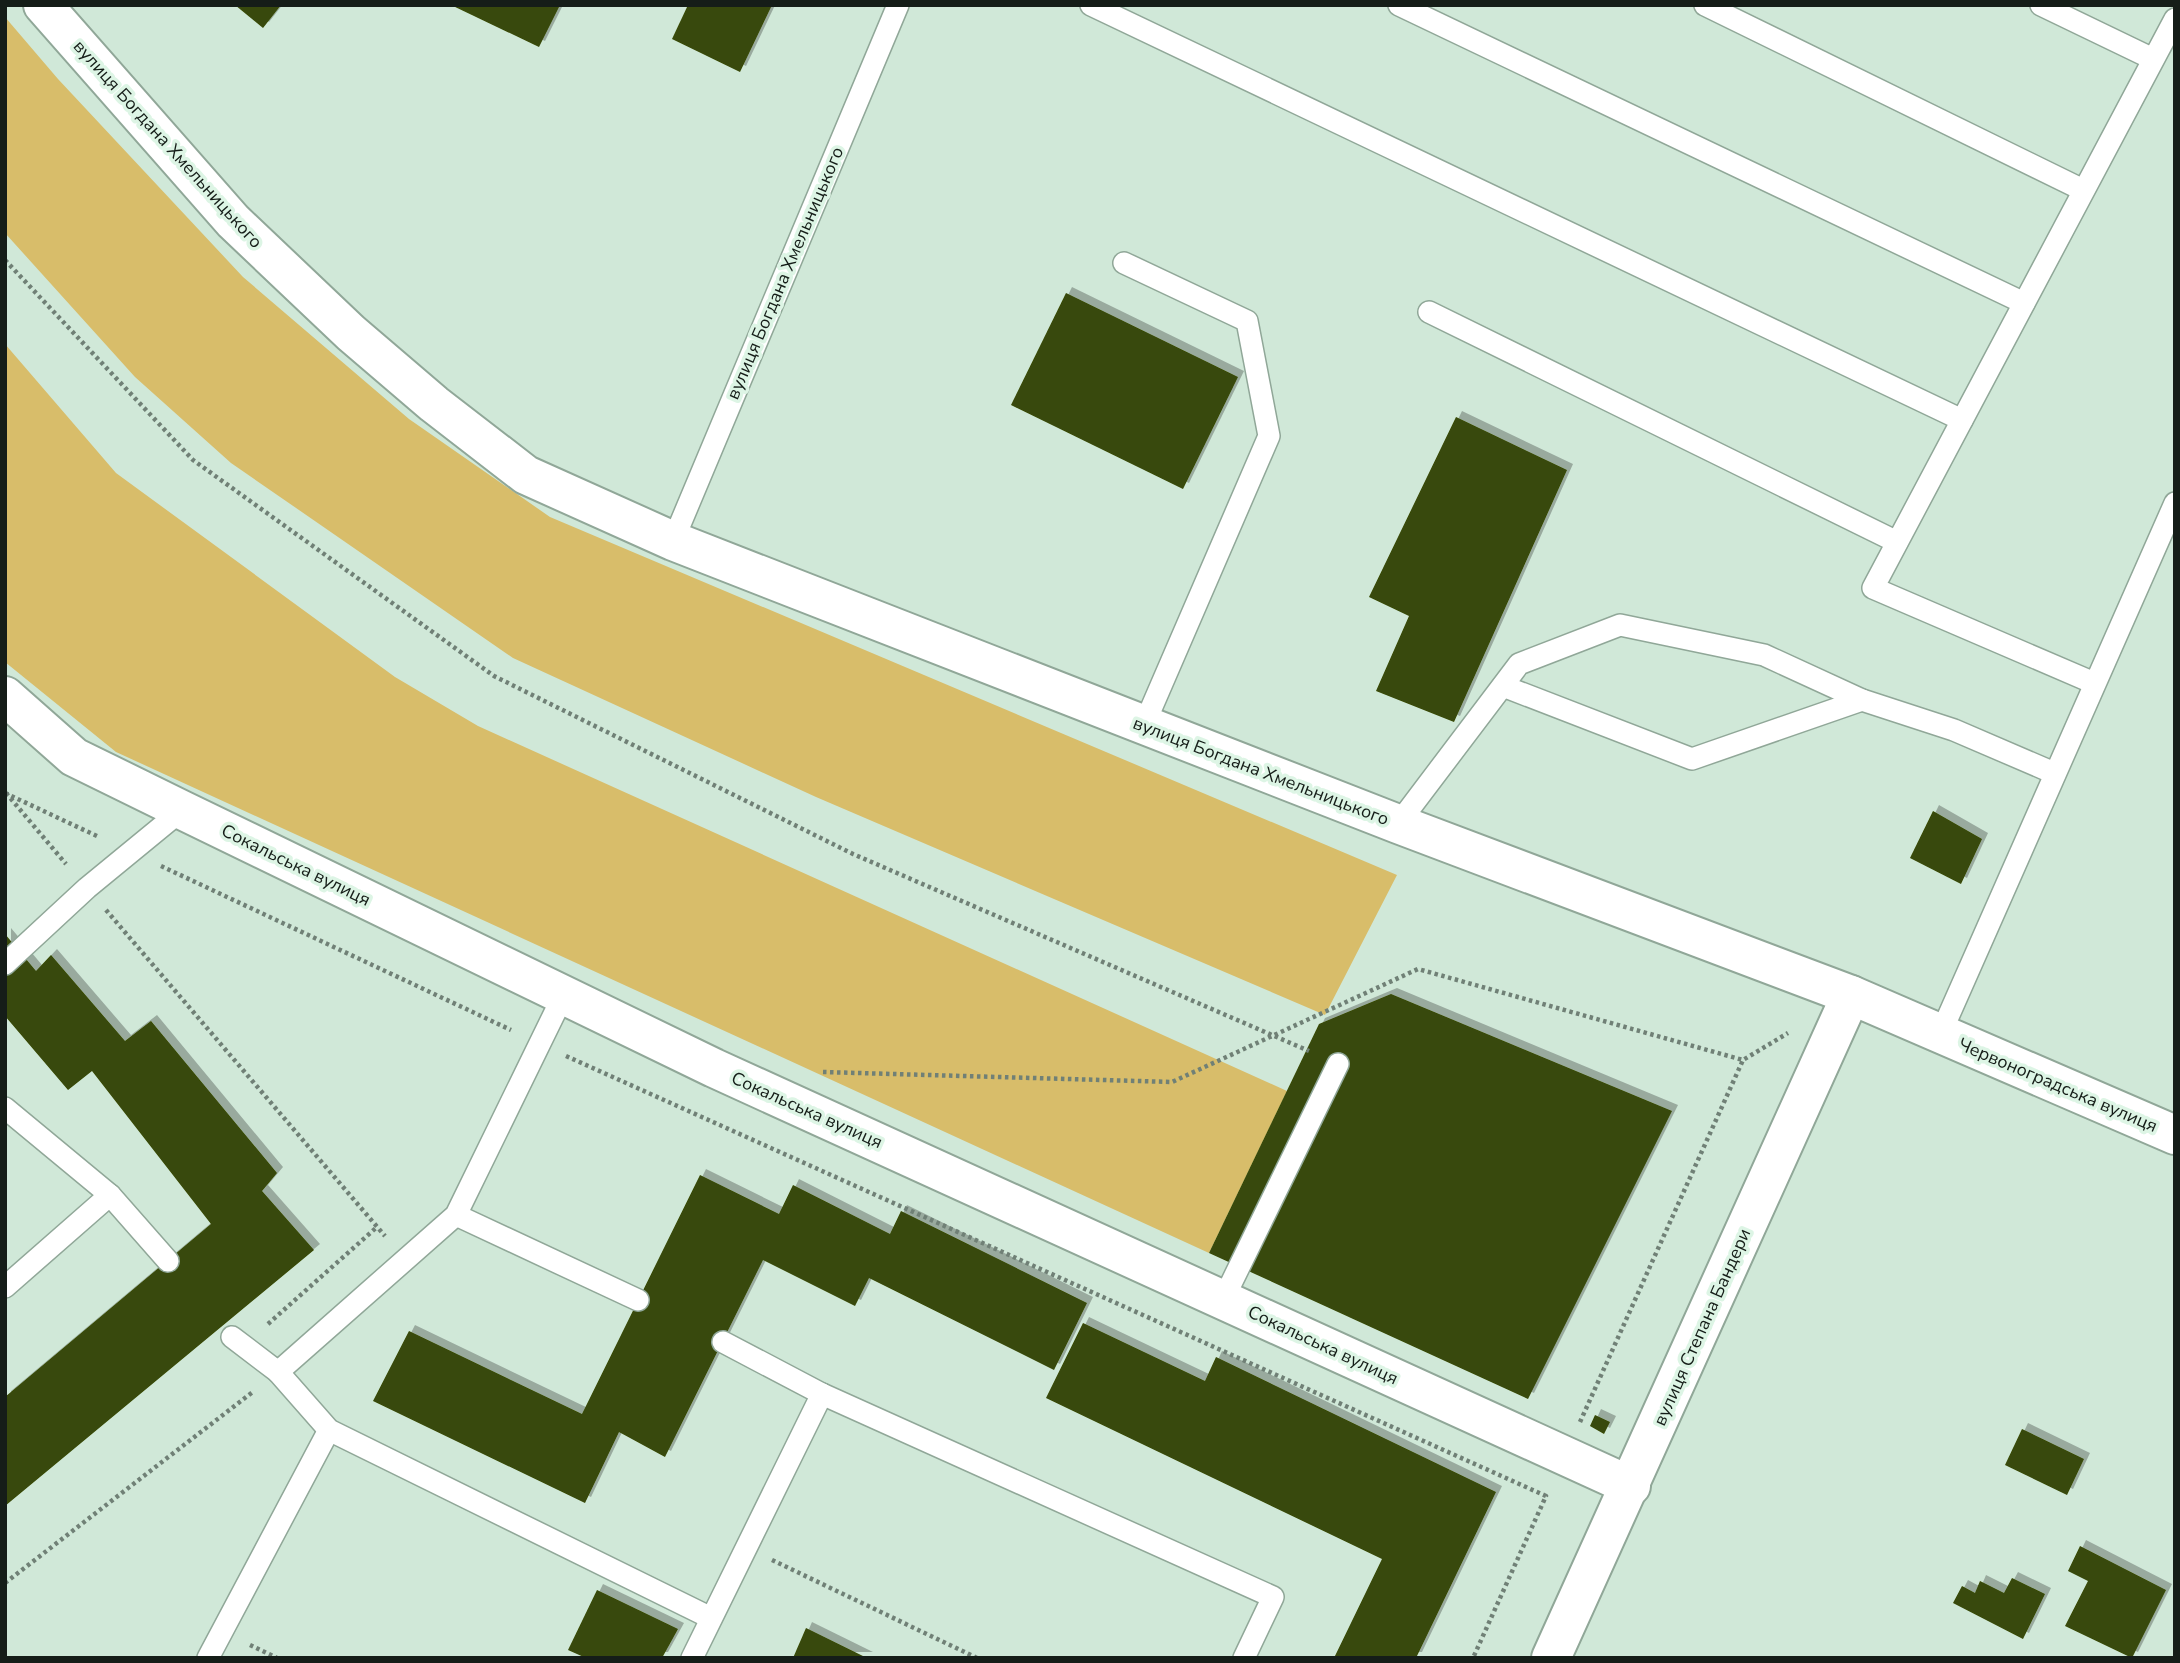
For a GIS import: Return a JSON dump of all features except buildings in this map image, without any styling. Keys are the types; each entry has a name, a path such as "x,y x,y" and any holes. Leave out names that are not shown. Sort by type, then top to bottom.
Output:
{"street":[{"name":"вулиця Богдана Хмельницького","path":"43,5 233,221 392,369 526,475 673,541 1398,824 1851,995 1940,1035"},
{"name":"Сокальська вулиця","path":"5,696 74,757 181,810 726,1074 1631,1486"},
{"name":"вулиця Степана Бандери","path":"1551,1658 1851,995"},
{"name":"Червоноградська вулиця","path":"1940,1035 2175,1135"}],"lane":[{"name":"вулиця Богдана Хмельницького","path":"673,541 898,5"},
{"path":"1091,5 1962,420"},
{"path":"1399,5 2024,303"},
{"path":"1705,5 2083,190"},
{"path":"2041,5 2153,59"},
{"path":"2094,683 1873,588 2175,19"},
{"path":"1124,263 1247,321 1269,436 1144,725"},
{"path":"1429,312 1897,542"},
{"path":"1940,1035 2175,503"},
{"path":"1398,824 1519,664 1620,625 1763,655 1862,700 1954,730 2054,773"},
{"path":"1503,686 1692,759 1862,700"},
{"path":"5,964 87,888 181,810"},
{"path":"278,1372 456,1215 564,994"},
{"path":"1223,1300 1338,1064"},
{"path":"5,1108 110,1195 167,1261"},
{"path":"5,1287 110,1195"},
{"path":"456,1215 638,1300"},
{"path":"238,1341 278,1372 329,1430 711,1618"},
{"path":"723,1342 822,1394 1273,1597 1244,1658"},
{"path":"692,1658 822,1394"},
{"path":"208,1658 329,1430"}],"path":[{"path":"5,260 193,460 494,676 853,854 1338,1064"},
{"path":"5,793 540,1044 1546,1496"},
{"path":"5,793 405,1260"},
{"path":"811,1071 1172,1082 1418,969 1743,1060"},
{"path":"1473,1658 1743,1060 1797,1027"},
{"path":"238,1341 377,1227"},
{"path":"5,1583 278,1372"},
{"path":"746,1548 977,1658"}],"shaded area":[{"path":"5,17 58,79 243,277 409,419 550,517 1397,875 1325,1015 816,797 513,658 231,463 135,377 5,233"},
{"path":"5,344 116,473 395,677 478,726 1287,1091 1209,1253 116,752 5,662"}]}
